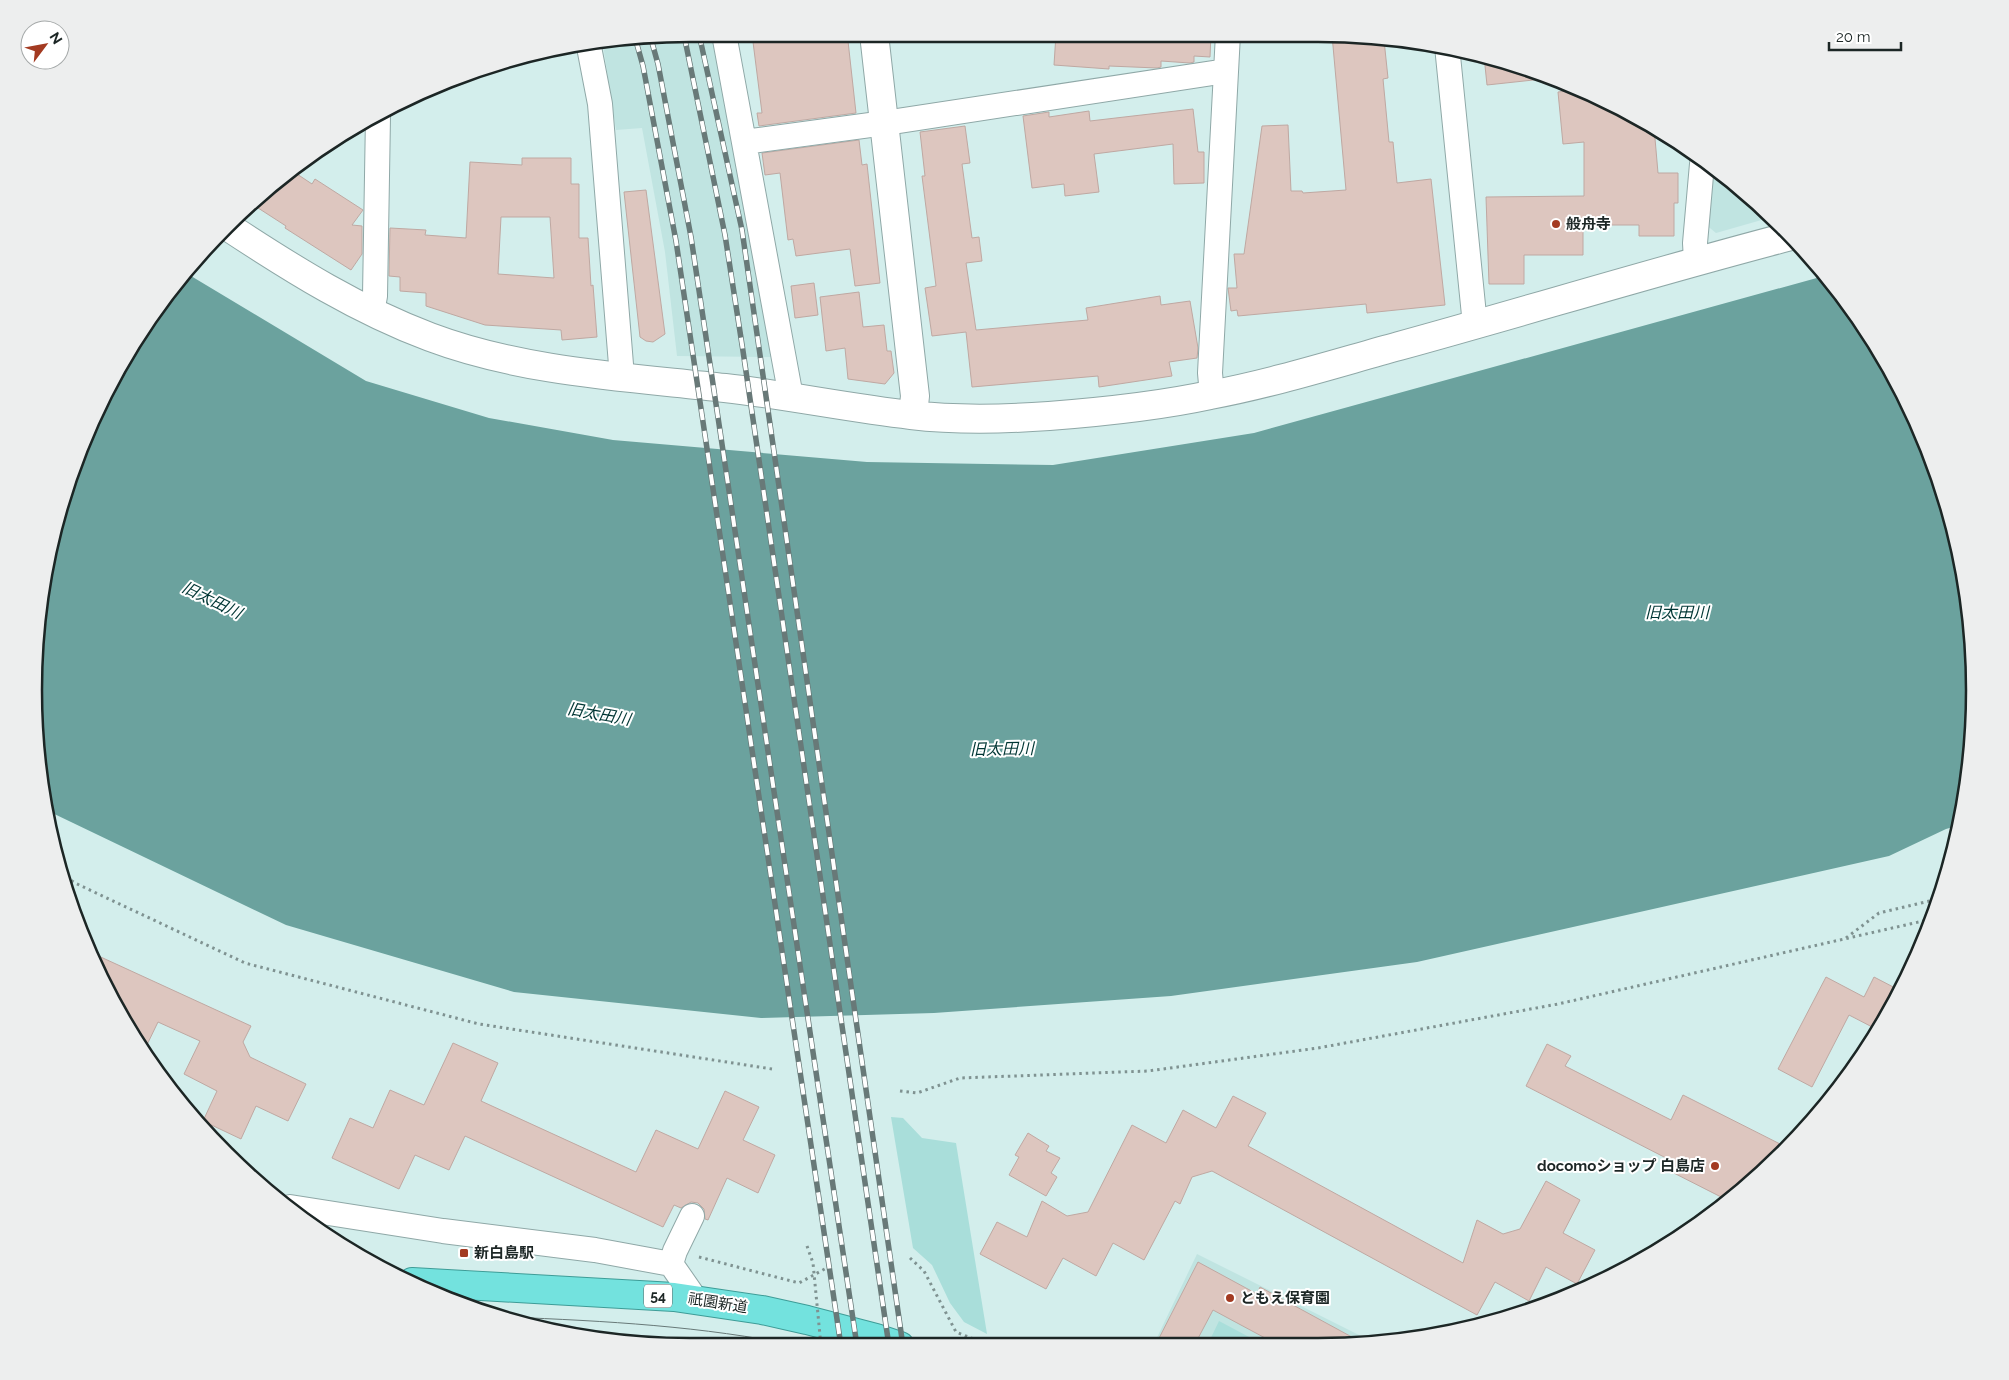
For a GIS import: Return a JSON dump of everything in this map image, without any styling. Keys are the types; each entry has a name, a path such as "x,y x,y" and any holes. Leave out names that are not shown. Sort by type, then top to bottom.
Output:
{"highway":[{"name":"祇園新道","path":"431,1283 664,1296 762,1310 876,1338"}],"street":[{"path":"725,42 791,397"},
{"path":"875,42 915,396 913,416"},
{"path":"1212,395 1210,373 1228,42"},
{"path":"590,51 600,104 622,377"},
{"path":"1448,56 1475,325"},
{"path":"744,142 885,123 1226,71"},
{"path":"372,312 375,296 378,123"},
{"path":"1696,260 1695,243 1702,168"},
{"path":"234,230 293,269 360,308 432,338 505,359 586,373 791,397 913,416 960,418 1047,416 1212,395 1475,325 1696,260 1783,238"},
{"path":"671,1264 675,1251 692,1216"},
{"path":"316,1218 443,1230 595,1250 671,1264 696,1300"}],"path":[{"path":"72,881 245,963 479,1024 772,1069"},
{"path":"1844,940 1880,912 1931,901"},
{"path":"900,1091 917,1094 960,1078 1148,1072 1318,1048 1558,1004 1923,921"},
{"path":"807,1246 813,1264 820,1338"},
{"path":"695,1256 799,1283 832,1265"},
{"path":"910,1258 924,1271 956,1332 971,1338"}],"shaded area":[{"path":"714,42 773,357 677,356 665,252 642,128 616,130 603,48 648,44"},
{"path":"1709,173 1764,219 1716,233 1705,224"},
{"path":"891,1117 903,1118 922,1138 956,1143 987,1334 964,1322 950,1303 932,1265 913,1248"},
{"name":"ともえ保育園","path":"1197,1254 1361,1336 1319,1338 1157,1338"},
{"path":"1219,1321 1251,1338 1211,1338"}],"water":[{"name":"旧太田川","path":"192,277 366,381 489,418 613,440 867,462 1053,465 1254,433 1818,278 1857,330 1880,366 1900,404 1932,482 1954,564 1961,605 1966,690 1961,775 1951,827 1889,856 1417,962 1171,996 934,1013 761,1018 514,992 286,925 55,814 48,775 42,690 44,648 48,605 65,522 77,482 109,404 129,366 152,330"}],"building":[{"path":"753,42 848,42 856,113 759,126 757,113 762,113"},
{"path":"1055,42 1211,42 1210,57 1194,56 1194,62 1190,63 1161,61 1161,67 1157,68 1109,66 1109,69 1054,65"},
{"path":"1333,43 1385,46 1388,78 1383,79 1389,142 1393,142 1397,183 1431,179 1445,305 1367,313 1366,304 1238,316 1237,310 1231,311 1228,288 1237,288 1234,254 1244,254 1262,126 1288,125 1291,191 1302,191 1303,193 1346,190"},
{"path":"1485,64 1535,80 1487,85"},
{"path":"1565,91 1605,109 1655,137 1658,173 1678,173 1678,203 1674,203 1674,236 1639,236 1639,225 1583,225 1583,255 1524,255 1524,284 1489,284 1486,197 1584,196 1584,142 1563,144 1558,92"},
{"path":"1193,109 1198,152 1204,152 1204,183 1174,184 1173,144 1094,154 1099,192 1065,196 1064,184 1032,188 1023,116 1049,112 1049,117 1089,111 1090,121"},
{"path":"965,126 970,163 962,164 972,238 979,237 982,261 966,263 976,330 1088,320 1086,308 1160,296 1161,305 1190,301 1198,348 1197,358 1169,362 1172,376 1099,387 1098,376 972,387 966,332 932,336 925,288 936,286 922,176 925,176 920,132"},
{"path":"859,140 862,165 867,164 880,283 855,286 850,249 796,256 793,239 788,240 780,173 765,175 762,153"},
{"path":"522,158 571,158 571,184 579,184 579,238 588,238 597,337 562,340 561,330 485,325 426,306 426,293 400,291 400,277 389,276 390,228 426,230 425,235 466,238 470,162 522,165","holes":["501,217 550,217 554,278 498,274"]},
{"path":"298,175 312,184 315,179 363,210 352,225 362,226 362,254 351,270 285,228 286,226 258,208"},
{"path":"646,190 665,334 653,342 646,341 640,337 624,192"},
{"path":"814,283 818,315 795,318 791,286"},
{"path":"859,292 863,327 884,325 887,351 891,351 894,373 885,384 848,379 845,348 826,351 820,297"},
{"path":"100,957 251,1026 243,1042 250,1057 306,1084 288,1121 256,1106 241,1139 210,1124 204,1118 217,1091 184,1074 200,1041 158,1022 148,1043 129,1014"},
{"path":"1826,977 1864,997 1874,977 1894,987 1872,1027 1849,1015 1812,1087 1778,1069"},
{"path":"453,1043 498,1063 481,1101 636,1172 656,1130 698,1149 725,1091 759,1107 743,1140 775,1155 758,1193 727,1178 708,1220 705,1219 704,1209 698,1203 691,1202 681,1208 674,1205 663,1227 465,1136 449,1170 415,1155 399,1189 332,1158 350,1118 373,1128 390,1090 424,1105"},
{"path":"1547,1044 1571,1056 1565,1066 1671,1120 1683,1095 1781,1144 1721,1197 1662,1167 1666,1158 1526,1086"},
{"path":"1233,1096 1266,1113 1248,1146 1463,1263 1477,1220 1503,1234 1520,1229 1546,1181 1580,1200 1563,1233 1595,1250 1577,1283 1546,1267 1529,1301 1495,1282 1477,1315 1212,1171 1192,1177 1180,1204 1175,1201 1144,1260 1113,1243 1096,1276 1063,1258 1046,1289 980,1254 997,1222 1027,1237 1042,1201 1067,1216 1088,1212 1132,1125 1166,1143 1183,1110 1216,1128"},
{"path":"1028,1133 1049,1146 1046,1151 1060,1158 1051,1173 1057,1177 1046,1196 1009,1175 1019,1157 1015,1155"},
{"name":"ともえ保育園","path":"1198,1262 1257,1294 1260,1287 1351,1336 1265,1338 1213,1310 1198,1338 1159,1338"}],"tram line":[{"path":"537,1319 654,1325 756,1338"}],"railway":[{"path":"685,42 725,235 888,1338"},
{"path":"701,42 742,230 902,1338"},
{"path":"652,44 658,64 691,237 856,1338"},
{"path":"637,45 643,66 676,241 840,1338"}],"place":[{"name":"般舟寺","path":"1556,224"},
{"name":"docomoショップ 白島店","path":"1715,1166"},
{"name":"新白島駅","path":"464,1253"},
{"name":"ともえ保育園","path":"1230,1298"}]}
